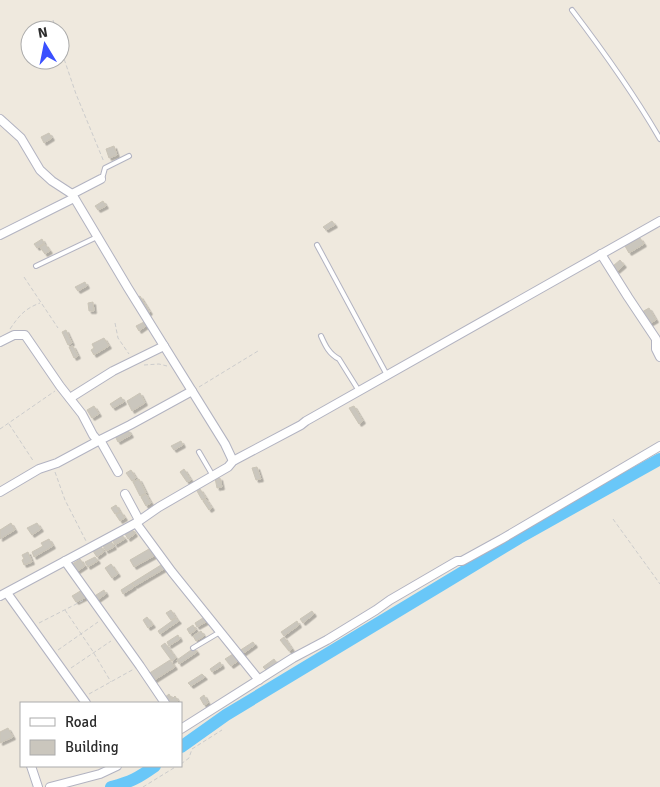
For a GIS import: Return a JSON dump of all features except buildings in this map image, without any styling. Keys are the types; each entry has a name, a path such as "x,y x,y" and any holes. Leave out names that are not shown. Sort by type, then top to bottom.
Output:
{"street":[{"path":"0,119 23,140 40,170 73,196 225,444 233,461"},
{"path":"0,234 102,179"},
{"path":"84,701 32,627 4,594 137,522 228,467 233,461 301,425 421,355 539,291 660,221"},
{"path":"601,254 656,339 656,349 660,357"},
{"path":"0,342 14,335 25,334 82,414 93,435 99,440 118,472"},
{"path":"70,398 113,371 164,346"},
{"path":"0,492 192,391"},
{"path":"182,727 390,600 457,561 462,561 502,539 660,446"},
{"path":"125,494 137,522 172,572 259,680"},
{"path":"65,562 164,702"},
{"path":"31,767 38,787"},
{"path":"50,787 100,774 115,767"}],"lane":[{"path":"572,10 641,106 660,139"},
{"path":"102,179 105,168 129,156"},
{"path":"36,266 97,237"},
{"path":"317,245 387,375"},
{"path":"321,336 328,351 339,359 359,391"},
{"path":"199,452 213,476"},
{"path":"193,648 220,632"}],"path":[{"path":"68,70 107,168"},
{"path":"24,277 58,328"},
{"path":"0,342 22,312 41,303"},
{"path":"192,391 258,351"},
{"path":"0,429 61,387"},
{"path":"8,423 34,462 41,469"},
{"path":"53,464 65,500 90,548"},
{"path":"613,519 660,584"},
{"path":"32,627 91,597"},
{"path":"65,610 111,682"},
{"path":"51,654 106,618"},
{"path":"64,672 119,636"},
{"path":"84,701 111,682 140,666"},
{"path":"182,763 188,758 192,749 222,730"},
{"path":"144,787 176,767"}],"waterway":[{"path":"182,746 226,715 519,538 660,459"},
{"path":"111,787 134,779 154,767"}]}
